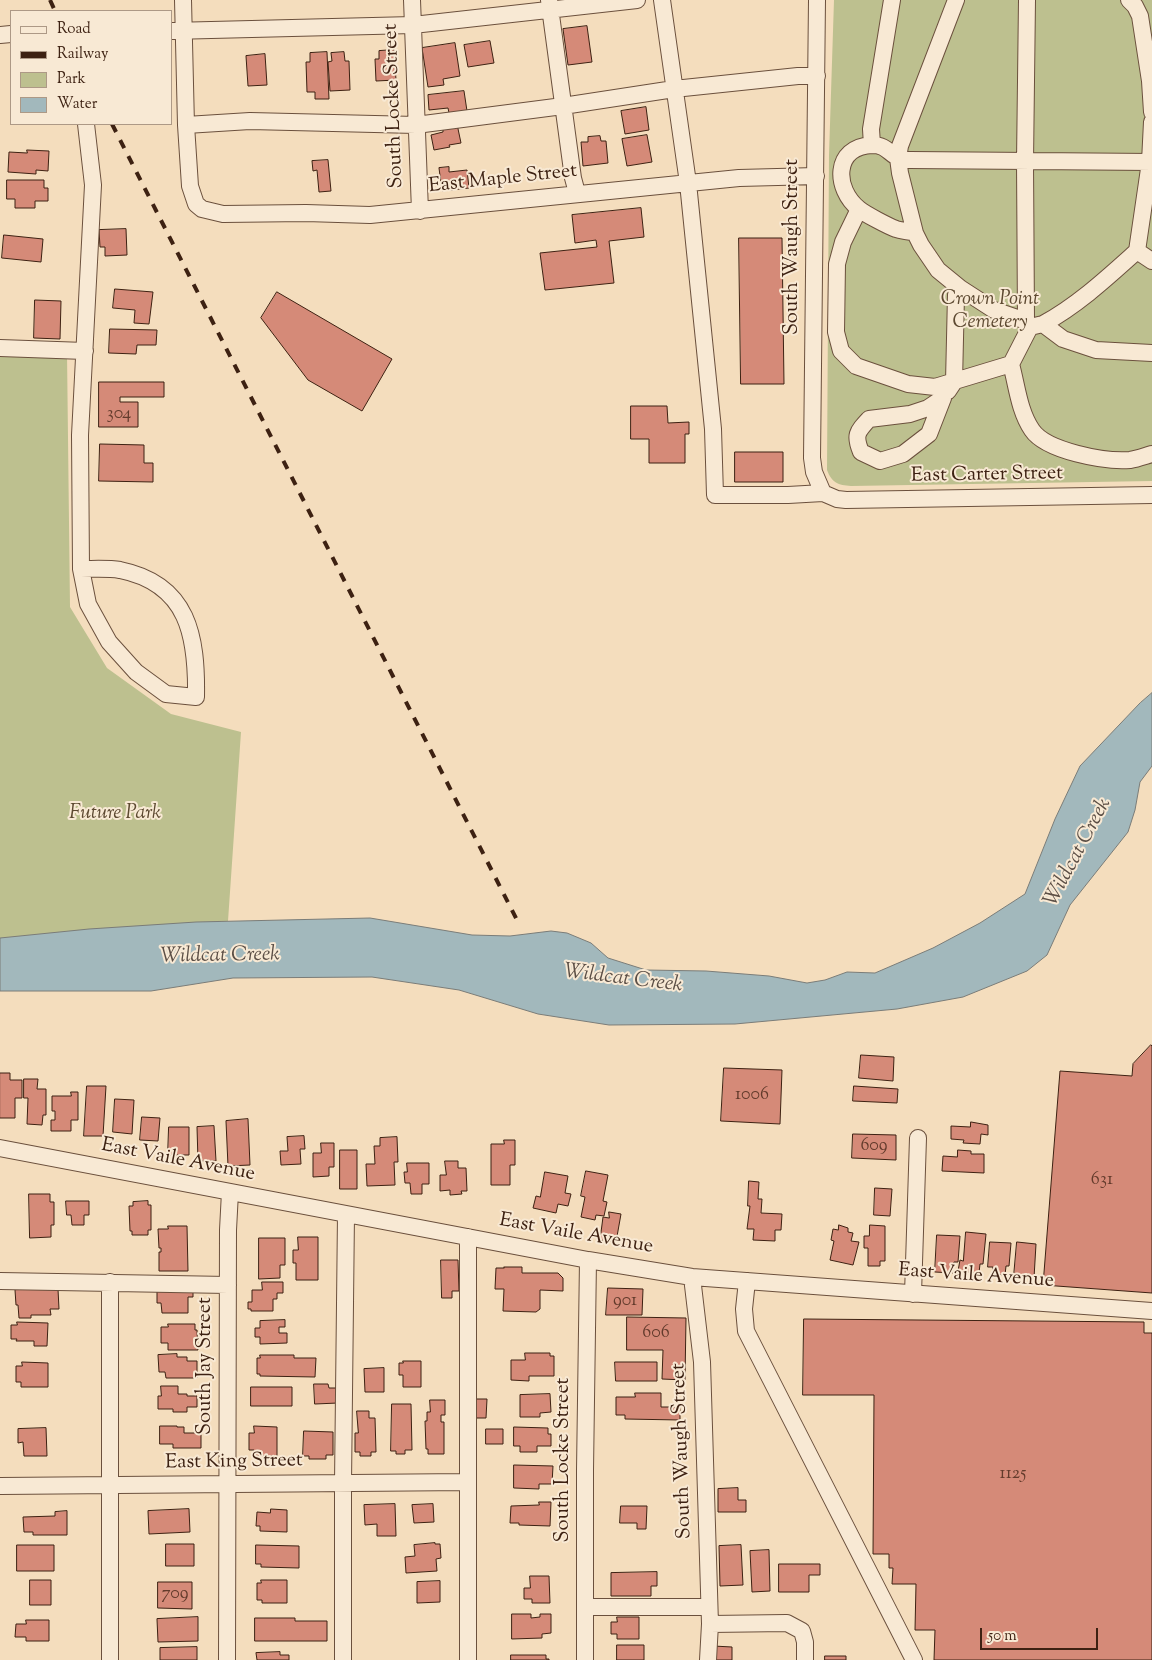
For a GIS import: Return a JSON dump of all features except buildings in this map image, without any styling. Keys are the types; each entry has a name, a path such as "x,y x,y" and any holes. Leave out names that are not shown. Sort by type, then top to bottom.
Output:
{"street":[{"path":"183,0 178,31 186,125 250,121 416,125 564,106 674,89 798,76 817,76"},
{"name":"South Locke Street","path":"412,0 420,211"},
{"path":"178,31 414,25 550,5 637,0"},
{"path":"662,0 688,183 713,429 715,496 788,496 823,493"},
{"name":"South Waugh Street","path":"817,0 812,458 814,472 823,493"},
{"path":"872,145 871,129 892,0"},
{"path":"956,0 900,146 898,158 915,232 921,244 938,270 960,288 994,310 1033,324 1063,339 1096,350 1152,353"},
{"path":"1027,0 1025,162 1033,324 1011,364 1021,407 1032,431 1045,442 1062,449 1100,458 1130,460 1152,454"},
{"path":"1132,3 1152,12"},
{"path":"1132,3 1140,16 1150,81 1152,112"},
{"path":"550,5 577,193"},
{"path":"1033,324 1058,316 1094,289 1137,250 1151,162 1152,122"},
{"path":"81,569 118,570 146,578 166,591 186,617 193,646 196,698 166,694 136,672 109,642 88,604 81,569 80,435 93,185 86,125"},
{"name":"East Maple Street","path":"186,125 190,186 196,204 202,209 223,214 306,213 370,215 739,178 816,176"},
{"path":"915,232 896,229 859,209 844,189 840,178 841,167 845,158 862,147 872,145 889,150 898,158 910,160 1151,162"},
{"path":"859,209 843,242 837,264 836,332 841,351 856,366 908,384 935,386 1011,364"},
{"path":"1137,250 1152,262"},
{"path":"943,398 928,408 910,414 868,419 857,432 857,443 861,452 880,461 903,454 929,434 943,398 954,382 956,295 960,288"},
{"path":"0,348 84,351"},
{"name":"East Carter Street","path":"823,493 837,499 846,500 1152,495"},
{"path":"912,1294 918,1138"},
{"name":"East Vaile Avenue","path":"0,1148 588,1260 692,1277 1152,1311"},
{"name":"South Jay Street","path":"226,1660 230,1192"},
{"path":"343,1660 346,1214"},
{"path":"468,1237 468,1660"},
{"name":"South Locke Street","path":"585,1660 588,1260"},
{"name":"South Waugh Street","path":"692,1277 702,1362 710,1624 708,1660"},
{"path":"0,1280 228,1285"},
{"path":"747,1281 744,1309 746,1331 914,1660"},
{"path":"110,1282 110,1660"},
{"name":"East King Street","path":"0,1486 468,1482"},
{"path":"586,1607 709,1607"},
{"path":"710,1624 786,1623 802,1631 806,1642 805,1660"}],"green space":[{"name":"Crown Point Cemetery","path":"834,0 1152,0 1152,481 851,486 839,484 831,478 827,470 829,155"},
{"name":"Future Park","path":"0,352 67,353 70,607 107,668 171,714 241,732 228,921 0,939"}],"water":[{"name":"Wildcat Creek","path":"1152,693 1152,766 1140,782 1135,810 1128,832 1070,905 1047,955 1027,971 963,997 897,1009 735,1024 609,1025 538,1014 459,990 372,977 233,978 151,991 0,991 0,938 89,929 196,922 370,918 472,935 510,936 551,931 567,933 591,943 608,958 646,970 706,971 769,976 807,983 825,980 847,972 875,973 933,948 980,923 1025,894 1055,819 1080,766 1140,703"}],"railway":[{"path":"50,0 55,10"},
{"path":"113,125 518,922"}]}
